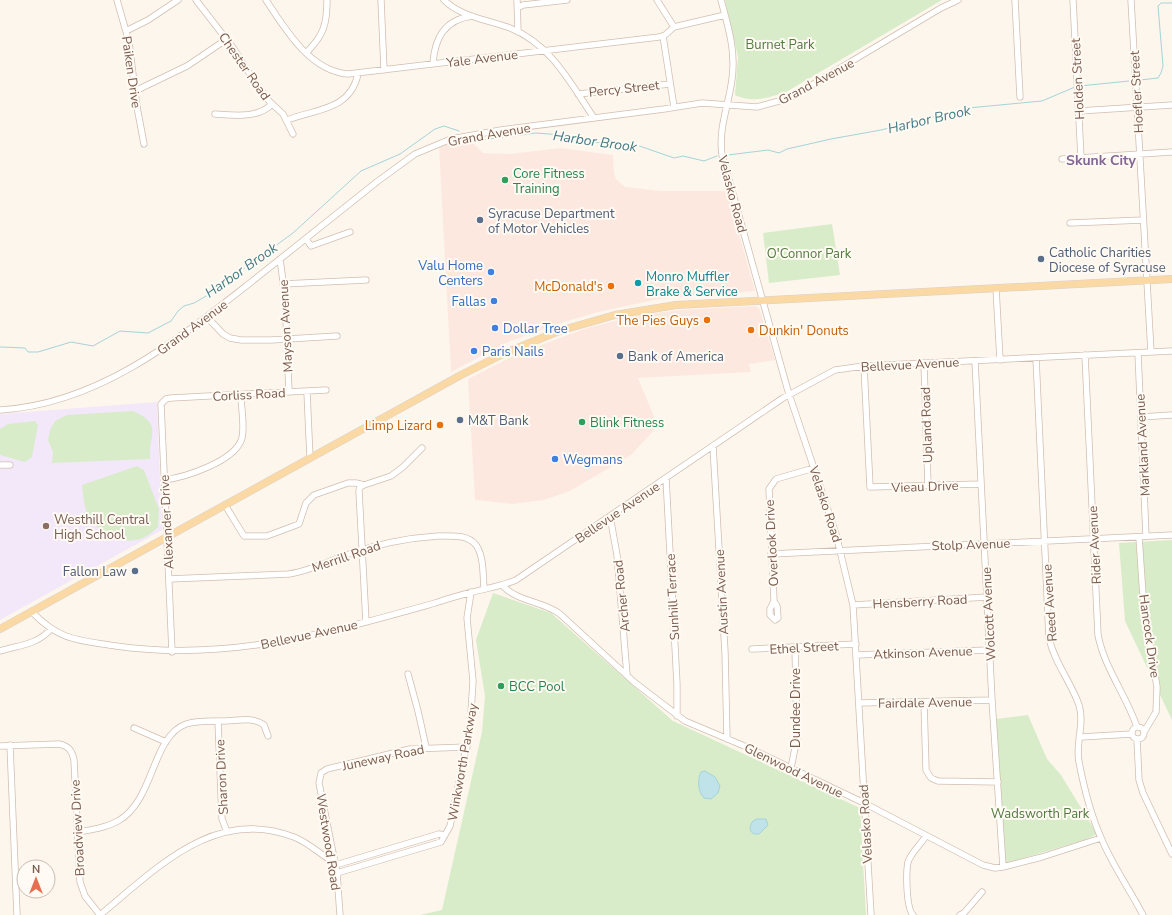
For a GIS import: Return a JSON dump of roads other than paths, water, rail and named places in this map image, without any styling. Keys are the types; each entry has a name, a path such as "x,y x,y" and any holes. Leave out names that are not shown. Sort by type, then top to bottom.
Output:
{"main road":[{"path":"0,629 495,358 559,331 635,311 685,304 1172,279"}],"street":[{"name":"Paiken Drive","path":"117,0 126,31 132,60 134,91 144,144"},
{"path":"126,31 148,20 178,0"},
{"name":"Chester Road","path":"197,0 227,39 256,84 287,120 293,134"},
{"name":"Yale Avenue","path":"266,0 306,53 316,62 328,69 343,74 358,74 663,36"},
{"path":"306,53 323,33 325,27 327,0"},
{"path":"381,0 384,70"},
{"path":"444,0 458,10 518,32 545,51 570,80 594,118"},
{"path":"517,0 519,7 518,32"},
{"path":"519,7 523,5 567,0"},
{"path":"657,0 674,27"},
{"name":"Velasko Road","path":"721,0 733,54 733,77 721,136 722,155 789,395 840,550 853,605 871,915"},
{"name":"Grand Avenue","path":"0,410 45,404 85,390 156,354 207,317 378,181 407,159 425,149 462,136 702,103 757,107 772,104 790,98 941,8 958,0"},
{"path":"1016,0 1020,97"},
{"name":"Holden Street","path":"1072,0 1082,158"},
{"name":"Hoefler Street","path":"1131,0 1151,352"},
{"path":"674,108 663,36 674,27 725,15"},
{"path":"433,64 437,40 445,29 456,22 473,16"},
{"path":"134,91 187,66 227,39"},
{"path":"287,120 334,105 344,100 355,85 358,74"},
{"name":"Percy Street","path":"578,94 670,84"},
{"path":"215,114 252,114 261,111 272,104"},
{"path":"1078,111 1172,105"},
{"path":"1062,159 1172,152"},
{"path":"1070,223 1143,220"},
{"path":"306,239 311,246 350,232"},
{"name":"Mayson Avenue","path":"280,259 284,284 289,392"},
{"path":"284,284 366,280"},
{"path":"996,288 1000,360"},
{"path":"207,317 217,329 230,338 249,340 337,336"},
{"name":"Bellevue Avenue","path":"32,612 50,629 80,640 172,652 259,646 299,639 366,622 471,592 503,586 516,580 789,395 835,370 864,366 1172,351"},
{"name":"Markland Avenue","path":"1138,353 1146,536"},
{"name":"Rider Avenue","path":"1085,355 1098,635 1100,646 1130,707 1137,727"},
{"name":"Reed Avenue","path":"1036,358 1049,638 1054,654 1079,705 1081,737 1077,751 1078,760 1089,802 1101,838"},
{"name":"Wolcott Avenue","path":"975,361 989,650 1003,867"},
{"name":"Upland Road","path":"924,363 928,486"},
{"name":"Vieau Drive","path":"864,366 870,487 981,484"},
{"name":"Corliss Road","path":"171,398 326,390"},
{"path":"307,392 310,458"},
{"path":"164,480 196,473 234,451 239,445 242,435 241,395"},
{"name":"Alexander Drive","path":"171,398 163,401 160,410 172,652"},
{"path":"1141,417 1172,415"},
{"name":"Austin Avenue","path":"713,446 726,674 727,739"},
{"path":"366,622 360,487 396,474 422,448"},
{"path":"0,465 10,465"},
{"name":"Overlook Drive","path":"774,602 768,503 770,486 779,478 814,468"},
{"name":"Sunhill Terrace","path":"666,478 678,684 677,716"},
{"path":"225,505 244,536 267,536 299,524 306,503 314,495 348,483 356,482 364,485"},
{"name":"Archer Road","path":"610,516 617,555 627,676"},
{"name":"Stolp Avenue","path":"771,554 1172,535"},
{"name":"Hancock Drive","path":"1137,738 1142,737 1156,712 1157,687 1144,611 1139,536"},
{"name":"Merrill Road","path":"169,579 289,574 303,572 362,549 387,542 414,538 462,537 473,542 478,549 484,589"},
{"name":"Glenwood Avenue","path":"503,586 513,595 552,608 627,676 677,716 698,728 727,739 864,803 983,865 995,868 1003,867 1042,857 1101,838"},
{"name":"Winkworth Parkway","path":"337,874 441,842 450,826 467,746 473,695 472,657 467,618 471,592"},
{"name":"Hensberry Road","path":"853,605 987,597"},
{"path":"0,651 34,642 42,638 50,629"},
{"name":"Ethel Street","path":"752,649 856,644"},
{"name":"Dundee Drive","path":"791,768 797,738 795,647"},
{"name":"Atkinson Avenue","path":"856,655 989,650"},
{"path":"408,674 426,747"},
{"name":"Fairdale Avenue","path":"859,703 992,700"},
{"path":"924,702 926,770 929,776 938,781 998,782"},
{"path":"77,832 109,825 119,821 128,813 141,797 166,742 173,732 186,724 247,720 260,722 264,725 268,736"},
{"name":"Sharon Drive","path":"218,721 222,819 227,832"},
{"path":"1132,734 1134,728 1137,727 1141,727 1144,732"},
{"path":"134,728 166,742"},
{"path":"1081,737 1132,734 1137,738 1139,780 1143,792 1172,854"},
{"name":"Broadview Drive","path":"10,745 59,744 68,746 71,750 74,760 80,882 85,896 100,915"},
{"path":"0,746 10,745 17,915"},
{"name":"Juneway Road","path":"324,771 410,749 467,746"},
{"name":"Westwood Road","path":"324,771 319,777 319,783 337,874 340,915"},
{"path":"100,915 172,857 198,842 227,832 256,828 285,834 313,848 335,863"},
{"name":"Winkworth Parkway","path":"335,863 339,864 439,834 445,835"},
{"path":"913,915 909,904 908,863 926,836"},
{"path":"1101,838 1143,915"},
{"path":"960,915 964,913 982,892"}],"water":[{"path":"705,771 715,777 720,786 718,793 711,799 704,798 699,789 701,772"},
{"path":"757,819 766,819 768,825 759,834 754,834 750,830 750,826 753,821"}],"waterway":[{"name":"Harbor Brook","path":"1140,80 1158,78 1161,73 1163,66 1158,6 1161,3 1172,3"},
{"name":"Harbor Brook","path":"1080,86 1129,81"},
{"name":"Harbor Brook","path":"728,155 768,150 779,153 787,149 881,130 968,108 1042,101 1075,87"},
{"name":"Harbor Brook","path":"0,347 25,348 28,352 38,352 71,342 93,346 120,331 148,333 171,321 178,311 184,306 194,303 208,295 293,233 361,171 400,154 435,129 444,126 459,131"},
{"name":"Harbor Brook","path":"472,138 481,140 536,133 562,135 575,141 621,144 631,143 674,158 683,156 704,161 717,156"}],"place":[{"name":"Core Fitness Training","path":"505,180"},
{"name":"Syracuse Department of Motor Vehicles","path":"480,220"},
{"name":"Catholic Charities Diocese of Syracuse","path":"1041,259"},
{"name":"Valu Home Centers","path":"491,272"},
{"name":"Monro Muffler Brake & Service","path":"638,283"},
{"name":"McDonald's","path":"611,286"},
{"name":"Fallas","path":"494,301"},
{"name":"The Pies Guys","path":"707,320"},
{"name":"Dollar Tree","path":"495,328"},
{"name":"Dunkin' Donuts","path":"751,330"},
{"name":"Paris Nails","path":"474,351"},
{"name":"Bank of America","path":"620,356"},
{"name":"M&T Bank","path":"460,420"},
{"name":"Blink Fitness","path":"582,422"},
{"name":"Limp Lizard","path":"440,425"},
{"name":"Wegmans","path":"555,459"},
{"name":"Westhill Central High School","path":"46,526"},
{"name":"Fallon Law","path":"135,571"},
{"name":"BCC Pool","path":"501,686"}],"district":[{"name":"Skunk City","path":"1101,160"}],"park label":[{"name":"Burnet Park","path":"780,44"},
{"name":"O'Connor Park","path":"809,253"},
{"name":"Wadsworth Park","path":"1040,813"}]}
